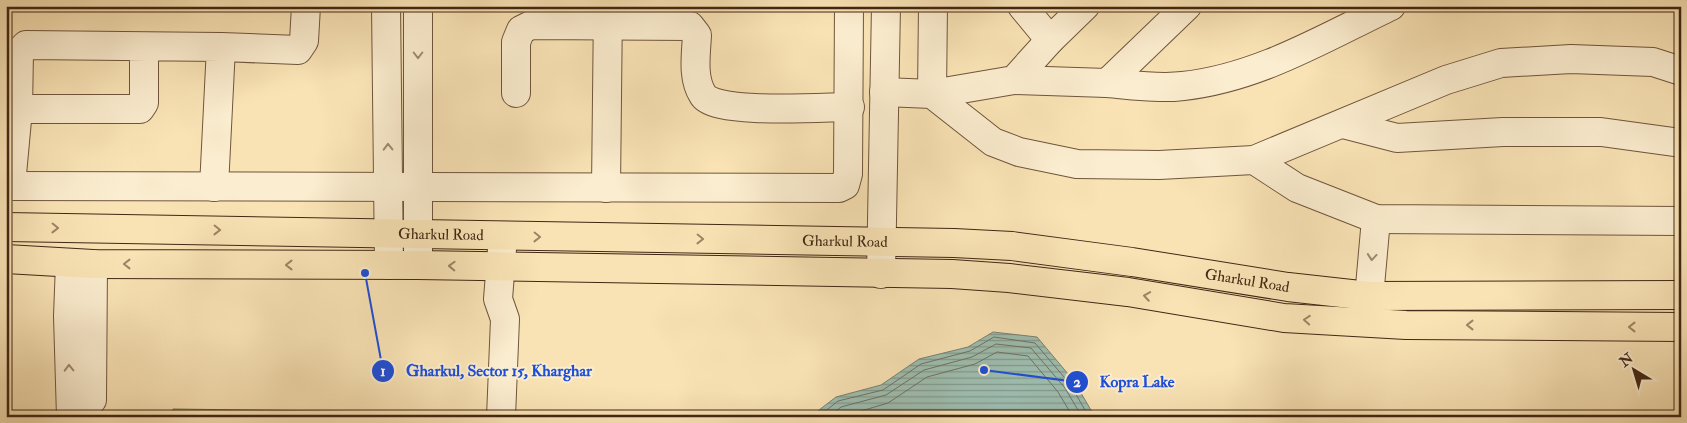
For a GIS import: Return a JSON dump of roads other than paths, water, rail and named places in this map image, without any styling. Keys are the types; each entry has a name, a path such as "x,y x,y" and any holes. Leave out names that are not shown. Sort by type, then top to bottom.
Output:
{"main road":[{"name":"Gharkul Road","path":"6,227 881,242 1012,246 1132,262 1288,288 1369,296 1681,296"},
{"name":"Gharkul Road","path":"6,259 81,264 418,265 1009,278 1128,292 1284,318 1367,324 1681,327"}],"street":[{"path":"306,6 304,41 298,50 178,45 144,47 26,45 19,52 18,109 8,186 839,188 845,185 848,174 850,107 849,6"},
{"path":"386,6 389,266"},
{"path":"418,6 418,265"},
{"path":"881,274 886,6"},
{"path":"932,94 933,6"},
{"path":"1022,6 1050,40"},
{"path":"1014,80 1050,40 1085,6"},
{"path":"1107,83 1187,6"},
{"path":"884,92 932,94 1014,80 1181,86 1219,81 1268,66 1391,6"},
{"path":"606,188 608,16"},
{"path":"516,93 516,42 521,30 531,25 608,16 690,26 697,35 695,73 703,97 716,105 741,108 850,107"},
{"path":"18,109 140,109 144,102 144,47"},
{"path":"214,187 221,47"},
{"path":"932,94 993,142 1019,152 1077,164 1159,165 1254,160 1446,80 1500,63 1571,59 1653,62 1681,71"},
{"path":"1343,124 1397,138 1503,132 1601,132 1681,143"},
{"path":"1254,160 1297,188 1376,219 1681,221"},
{"path":"1367,324 1376,219"},
{"path":"495,414 496,333 505,319 498,299 503,236"},
{"path":"71,417 80,316 81,264"},
{"path":"80,316 92,400"}],"water":[{"path":"993,332 1037,337 1074,381 1095,417 810,417 836,397 881,385 919,359 968,347"}],"place":[{"name":"Gharkul, Sector 15, Kharghar","path":"365,273"},
{"name":"Kopra Lake","path":"984,370"}]}
